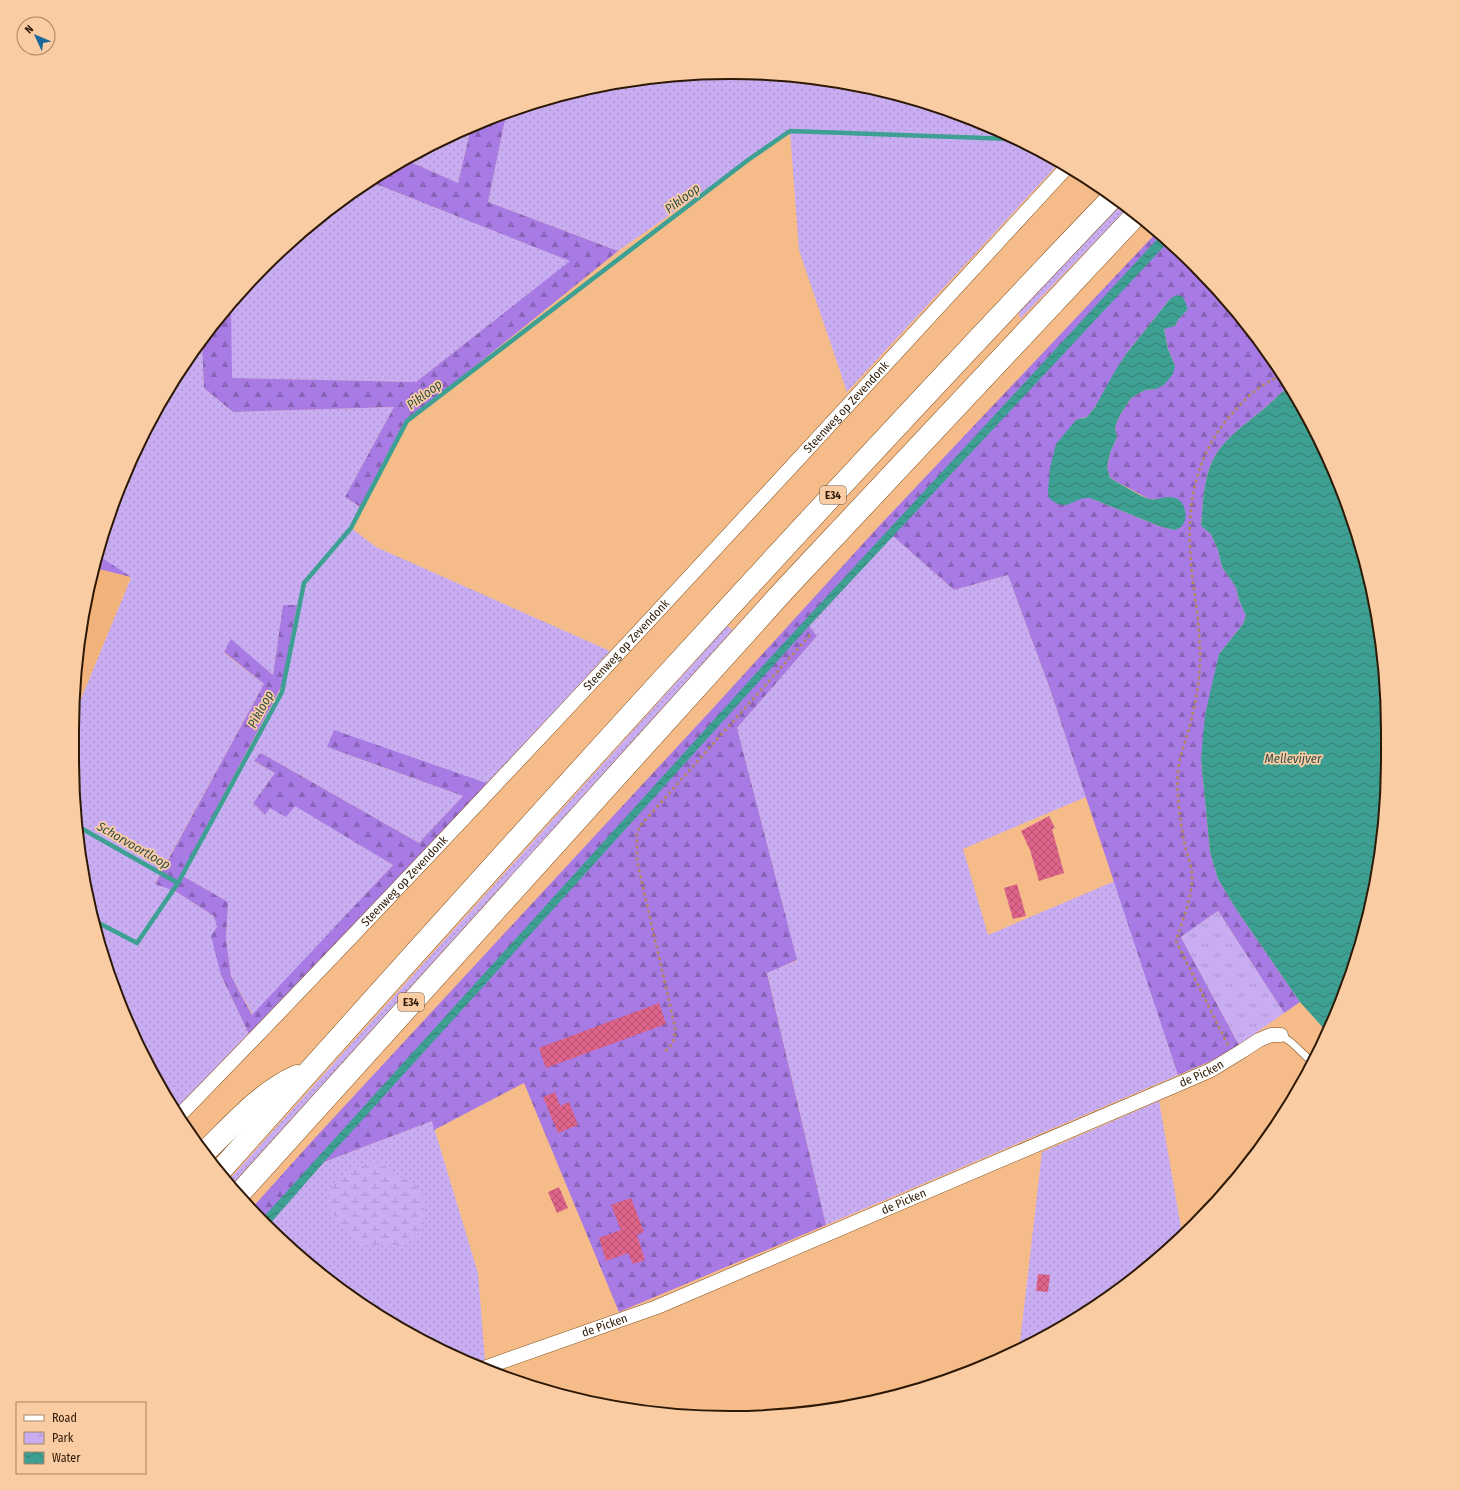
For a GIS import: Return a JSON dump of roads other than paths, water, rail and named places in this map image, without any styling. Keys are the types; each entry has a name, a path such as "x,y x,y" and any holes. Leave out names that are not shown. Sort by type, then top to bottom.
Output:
{"highway":[{"name":"E34","path":"223,1167 765,569 1109,201"},
{"name":"E34","path":"242,1190 787,587 1132,219"},
{"path":"208,1148 269,1092 286,1081 309,1071"}],"street":[{"name":"Steenweg op Zevendonk","path":"183,1112 330,961 604,669 1064,171"},
{"name":"de Picken","path":"492,1365 657,1307 1211,1070 1259,1040 1271,1035 1281,1035"}],"lane":[{"name":"de Picken","path":"1281,1035 1308,1059"}],"water":[{"path":"1157,239 1164,246 809,626 272,1222 265,1215 769,659"},
{"path":"1177,295 1183,297 1188,309 1178,320 1175,326 1164,329 1168,349 1175,366 1173,374 1164,385 1156,389 1145,390 1131,398 1120,415 1115,427 1117,437 1110,453 1107,467 1110,478 1149,499 1172,497 1179,500 1185,509 1186,516 1184,523 1182,526 1174,530 1159,526 1090,498 1084,498 1066,505 1055,503 1049,498 1048,491 1050,468 1056,444 1076,420 1087,417 1095,407 1126,354 1170,299"},
{"name":"Mellevijver","path":"1285,390 1314,442 1331,481 1359,562 1368,603 1380,687 1380,803 1368,887 1359,928 1346,969 1323,1028 1300,1002 1236,909 1218,879 1210,852 1201,759 1205,715 1219,654 1243,624 1246,616 1239,600 1236,587 1222,567 1218,550 1211,534 1201,526 1204,493 1209,469 1221,447 1227,440"}],"waterway":[{"name":"Pikloop","path":"100,924 137,943 178,883 282,692 304,583 351,528 407,421 748,160 790,131 1001,139"},
{"name":"Schorvoortloop","path":"83,829 178,883"}]}
